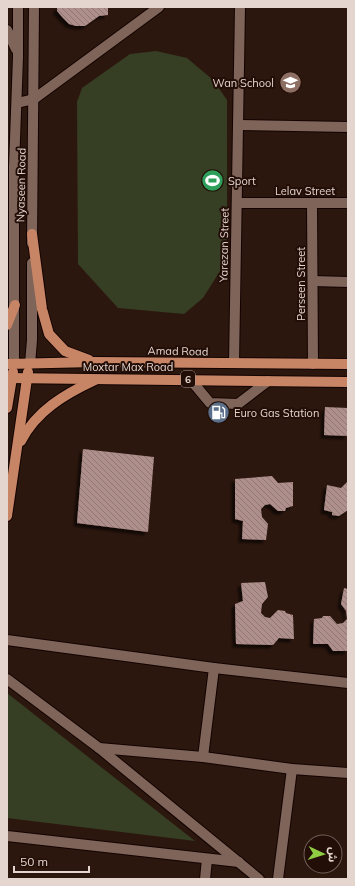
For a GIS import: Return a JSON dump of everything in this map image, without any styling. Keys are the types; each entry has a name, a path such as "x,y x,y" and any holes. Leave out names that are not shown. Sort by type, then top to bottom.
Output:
{"main road":[{"path":"32,234 42,309 49,334 65,352 95,362"},
{"path":"7,325 15,305"},
{"name":"Amad Road","path":"11,364 95,362 348,364"},
{"name":"Nyaseen Road","path":"7,408 11,364"},
{"path":"7,516 30,364"},
{"name":"6","path":"10,378 28,378"},
{"name":"Moxtar Max Road","path":"28,378 348,382"},
{"path":"17,450 27,429 49,406 70,392 97,379"}],"street":[{"name":"Nyaseen Road","path":"11,364 15,305 11,257 11,167 17,104 18,7"},
{"name":"Nyaseen Road","path":"30,364 32,340 34,7"},
{"path":"17,104 34,99 159,7"},
{"name":"Yarezan Street","path":"234,364 240,7"},
{"path":"7,30 14,42 18,57"},
{"path":"238,125 348,127"},
{"name":"Lelav Street","path":"237,203 348,203"},
{"name":"Perseen Street","path":"312,203 313,364"},
{"path":"313,281 348,282"},
{"path":"190,379 210,404 238,404 268,381"},
{"path":"7,640 214,668 348,683"},
{"path":"203,757 214,668"},
{"path":"7,679 99,748 259,879"},
{"path":"99,748 203,757 292,769 348,772"},
{"path":"278,879 292,769"},
{"path":"7,836 239,862"},
{"path":"204,879 207,859"}],"green space":[{"path":"156,51 187,58 213,80 227,100 227,260 203,298 184,314 118,308 78,264 77,102 82,88 130,54"},
{"path":"7,693 195,841 7,818"}],"building":[{"path":"57,7 108,7 108,15 99,16 85,26 76,26 69,24 63,18 57,11"},
{"path":"325,407 348,408 348,436 324,435"},
{"path":"83,449 154,457 148,532 77,523"},
{"path":"272,476 278,483 293,482 293,506 286,508 285,511 278,511 270,504 265,505 261,509 262,517 268,524 266,540 242,539 243,521 235,519 235,479"},
{"path":"348,481 348,510 339,516 332,515 332,512 324,510 327,485 341,488"},
{"path":"265,582 268,597 262,604 261,613 265,617 270,618 278,610 285,611 286,613 293,615 294,639 279,638 273,645 236,644 235,604 243,601 241,583"},
{"path":"344,588 348,589 348,651 333,651 328,644 313,644 314,619 322,618 323,616 330,616 337,624 343,623 347,619 346,611 341,604"}],"place":[{"name":"Wan School","path":"290,83"},
{"name":"Sport","path":"213,181"},
{"name":"Euro Gas Station","path":"218,413"}]}
